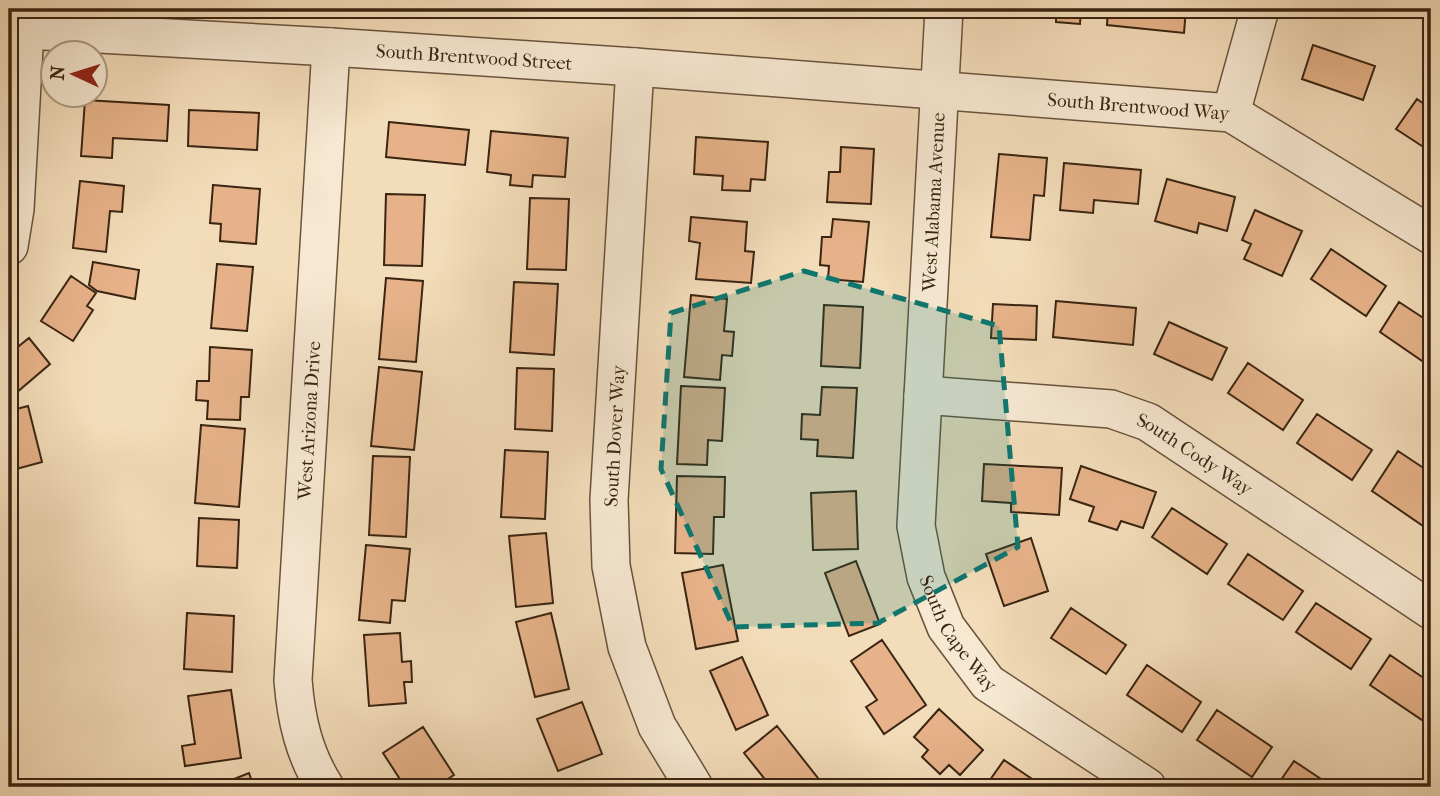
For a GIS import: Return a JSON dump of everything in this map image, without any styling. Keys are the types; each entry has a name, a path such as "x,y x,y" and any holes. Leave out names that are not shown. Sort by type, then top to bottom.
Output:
{"street":[{"name":"West Alabama Avenue","path":"923,395 944,9"},
{"path":"1231,113 1260,9"},
{"name":"South Brentwood Street","path":"17,29 635,67 940,90"},
{"path":"9,246 15,209 17,29"},
{"name":"West Arizona Drive","path":"325,787 307,754 300,732 293,680 331,47"},
{"name":"South Dover Way","path":"635,67 610,500 611,566 627,647 657,726 694,787"},
{"name":"South Brentwood Way","path":"940,90 1231,113 1431,235"},
{"name":"South Cody Way","path":"923,395 1111,409 1148,422 1431,610"},
{"name":"South Cape Way","path":"923,395 916,526 926,577 946,627 988,683 1147,787"}],"highlighted area":[{"path":"804,271 999,326 1018,547 878,623 733,627 661,469 671,313"}],"building":[{"path":"843,9 880,9 879,12"},
{"path":"1013,9 1081,9 1080,24 1056,22 1056,12"},
{"path":"1108,9 1186,9 1184,33 1107,25"},
{"path":"1328,9 1368,9 1367,14"},
{"path":"1313,45 1375,66 1363,100 1302,79"},
{"path":"1429,56 1431,57 1431,76 1425,74"},
{"path":"1417,99 1431,109 1431,152 1396,129"},
{"path":"108,101 169,105 167,141 113,138 112,158 81,156 84,108 108,108"},
{"path":"189,110 259,113 257,150 188,146"},
{"path":"389,122 469,130 465,165 386,157"},
{"path":"491,131 568,138 565,177 533,175 532,187 510,185 511,175 487,172"},
{"path":"696,137 768,142 765,180 751,179 750,191 722,190 723,176 694,174"},
{"path":"841,147 874,149 871,204 827,202 829,172 840,172"},
{"path":"999,154 1047,158 1044,196 1034,195 1030,240 991,237"},
{"path":"1064,163 1141,170 1138,204 1094,200 1093,213 1060,210"},
{"path":"1167,179 1235,197 1227,231 1199,223 1197,233 1155,221"},
{"path":"80,181 124,186 122,212 110,211 106,252 73,248"},
{"path":"213,185 260,189 256,244 220,241 221,224 210,223"},
{"path":"386,194 425,195 422,266 384,265"},
{"path":"530,198 569,199 566,270 527,269"},
{"path":"1255,210 1302,231 1282,276 1244,259 1251,244 1242,240"},
{"path":"691,217 747,222 745,251 754,252 751,283 696,279 700,243 689,241"},
{"path":"833,219 869,222 863,282 828,279 829,266 820,265 822,237 831,237"},
{"path":"1331,249 1386,286 1366,316 1311,279"},
{"path":"93,262 139,270 135,299 97,291 89,285"},
{"path":"217,264 253,267 247,331 211,328"},
{"path":"71,276 96,293 87,306 93,310 73,341 41,321"},
{"path":"386,278 423,281 416,362 379,359"},
{"path":"514,282 558,284 554,355 510,352"},
{"path":"691,295 727,299 724,331 734,332 732,356 722,355 720,380 684,377"},
{"path":"1056,301 1136,308 1133,345 1053,337"},
{"path":"1399,302 1431,323 1431,367 1380,332"},
{"path":"993,304 1037,306 1036,340 991,338"},
{"path":"824,305 863,307 860,368 821,366"},
{"path":"1169,322 1227,348 1212,380 1154,354"},
{"path":"29,338 50,364 9,399 9,354"},
{"path":"210,347 252,350 249,397 241,397 240,420 207,419 208,401 196,400 197,381 209,381"},
{"path":"1248,363 1303,400 1283,430 1228,393"},
{"path":"379,367 422,372 414,450 371,446"},
{"path":"517,368 554,369 552,431 515,429"},
{"path":"681,386 725,388 722,441 708,440 707,465 677,464"},
{"path":"822,387 857,388 853,458 817,456 818,440 801,439 802,414 820,415"},
{"path":"28,406 42,462 9,471 9,411"},
{"path":"1317,414 1372,450 1352,480 1297,443"},
{"path":"201,425 245,429 239,507 195,503"},
{"path":"505,450 548,452 545,519 501,517"},
{"path":"1398,451 1431,473 1431,519 1426,528 1372,491"},
{"path":"373,456 410,457 406,537 369,535"},
{"path":"984,464 1062,468 1059,515 1011,512 1011,503 982,501"},
{"path":"1081,466 1156,492 1143,528 1121,521 1117,530 1089,521 1094,507 1070,499"},
{"path":"677,476 725,477 724,517 714,517 713,554 675,553"},
{"path":"856,491 858,549 813,550 811,493"},
{"path":"1172,508 1227,544 1207,574 1152,537"},
{"path":"199,518 239,520 237,568 197,566"},
{"path":"546,533 553,603 516,607 509,536"},
{"path":"1031,538 1048,591 1004,606 986,554"},
{"path":"366,545 410,549 405,601 392,600 390,623 359,620"},
{"path":"1248,554 1303,591 1283,620 1228,584"},
{"path":"856,561 880,624 849,636 825,573"},
{"path":"723,565 738,641 696,649 682,573"},
{"path":"1316,603 1371,639 1351,669 1296,632"},
{"path":"1071,608 1126,645 1106,674 1051,638"},
{"path":"187,613 234,616 232,672 184,669"},
{"path":"551,613 569,689 535,697 516,622"},
{"path":"400,633 402,662 411,661 412,682 404,682 406,703 369,706 364,635"},
{"path":"882,640 926,705 884,734 866,707 877,700 851,661"},
{"path":"1390,655 1431,683 1431,713 1425,722 1370,685"},
{"path":"742,657 768,715 736,730 710,671"},
{"path":"1147,665 1201,702 1182,732 1127,695"},
{"path":"231,690 241,758 185,766 182,746 195,744 188,696"},
{"path":"582,702 602,754 558,771 537,719"},
{"path":"939,709 983,750 960,775 949,765 940,774 922,757 928,750 914,737"},
{"path":"1217,710 1272,747 1252,777 1197,740"},
{"path":"777,726 825,787 771,787 744,753"},
{"path":"423,727 454,775 435,787 405,787 383,753"},
{"path":"1004,760 1044,787 985,787"},
{"path":"1294,761 1333,787 1276,787"},
{"path":"249,773 254,787 214,787"}]}
